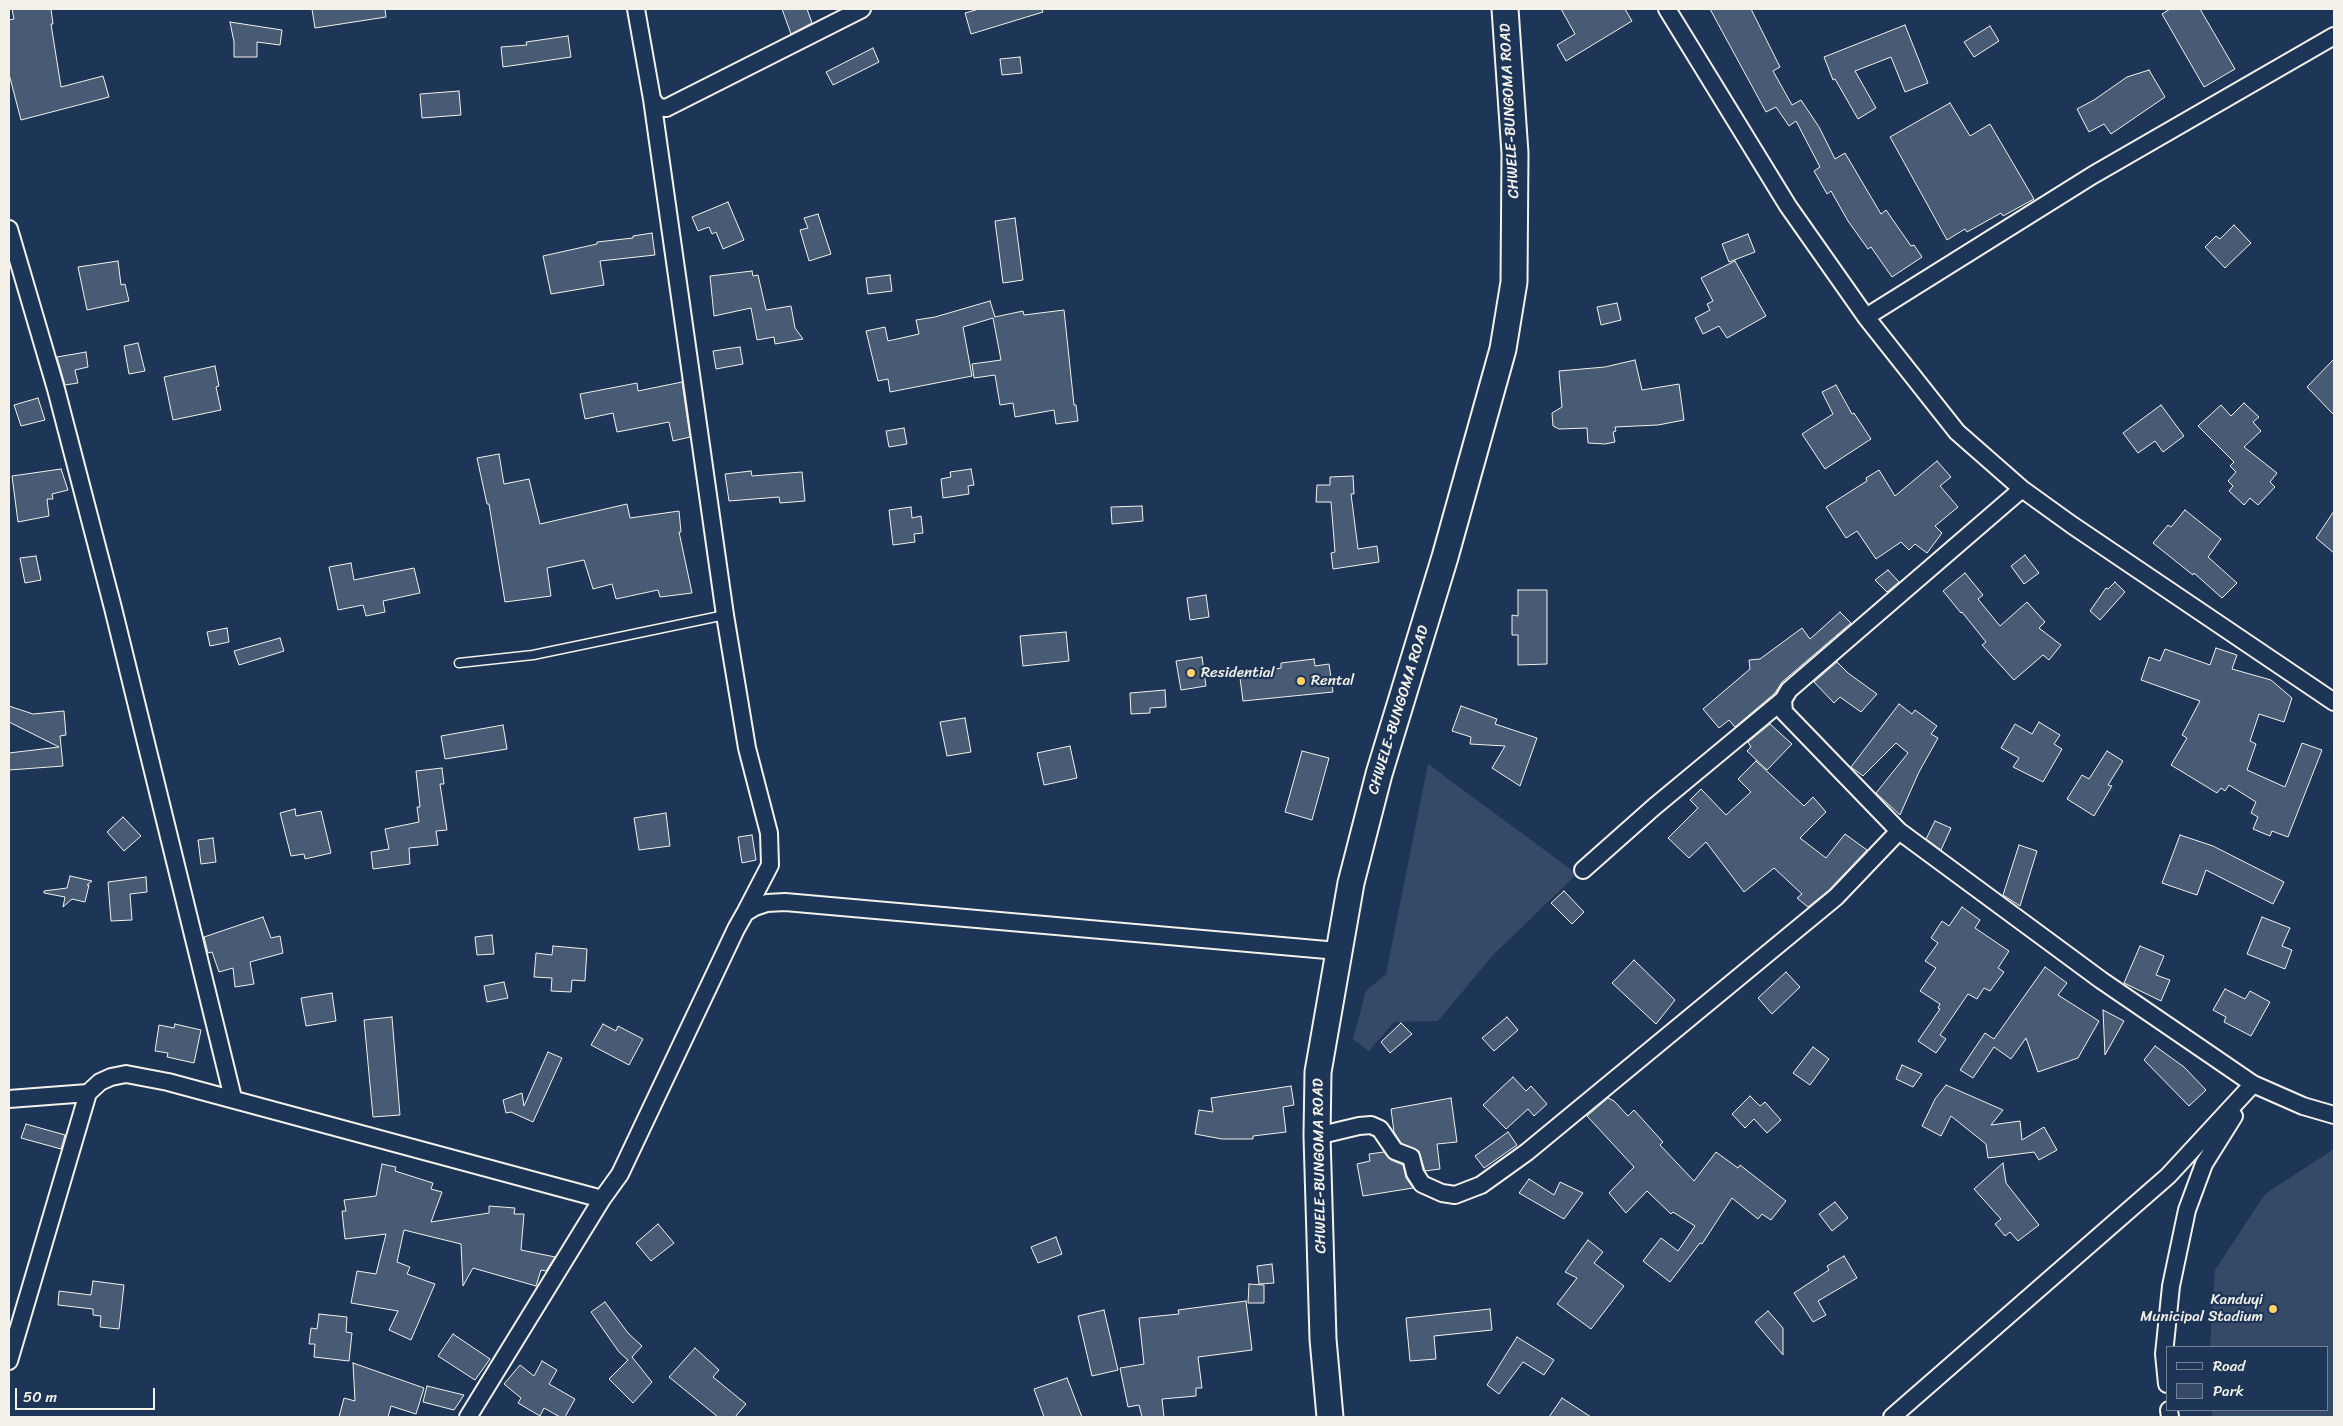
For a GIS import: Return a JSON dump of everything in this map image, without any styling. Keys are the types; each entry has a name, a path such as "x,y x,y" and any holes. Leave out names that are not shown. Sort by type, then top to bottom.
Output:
{"main road":[{"name":"CHWELE-BUNGOMA ROAD","path":"1330,1417 1323,1340 1317,1136 1318,1072 1351,883 1379,774 1445,557 1503,349 1514,282 1515,154 1505,9"}],"street":[{"path":"468,1417 602,1198 620,1174 736,929 770,865 769,833 747,748 725,615 652,100 636,9"},
{"path":"652,100 658,107 666,108 678,103 838,19 862,9"},
{"path":"1668,9 1678,30 1788,206 1866,317 1957,432 2022,489 2334,702"},
{"path":"1866,317 2093,174 2334,36"},
{"path":"9,229 56,389 108,589 233,1098"},
{"path":"1583,870 1654,807 1783,700 1789,690 2022,489"},
{"path":"1783,700 1784,712 1787,717 1899,831 2101,980 2253,1084 2304,1106 2334,1115"},
{"path":"1317,1136 1371,1125 1380,1129 1395,1151 1411,1157 1415,1173 1422,1184 1442,1193 1455,1195 1481,1185 1527,1152 1836,897 1899,831"},
{"path":"746,913 767,903 786,902 1338,951"},
{"path":"9,1361 88,1093 100,1082 126,1074 146,1076 233,1098 602,1198"},
{"path":"2166,1374 2164,1354 2171,1286 2187,1210 2204,1164 2253,1084"},
{"path":"1892,1417 2168,1176 2253,1084"},
{"path":"9,1099 88,1093"}],"lane":[{"path":"459,663 533,655 725,615"}],"green space":[{"path":"1428,764 1577,874 1494,954 1438,1021 1394,1022 1369,1051 1353,1039 1366,991 1386,974"},
{"name":"Kanduyi Municipal Stadium","path":"2334,1149 2334,1417 2213,1417 2211,1411 2328,1411 2328,1346 2210,1346 2215,1270 2265,1194"}],"building":[{"path":"12,9 51,9 53,24 51,24 61,87 103,76 109,97 21,120 9,74 9,20 14,19"},
{"path":"312,9 385,9 386,17 315,28"},
{"path":"782,9 807,9 812,23 791,34"},
{"path":"979,9 1042,9 1043,12 971,34 965,13"},
{"path":"1561,9 1625,9 1632,21 1566,61 1557,45 1575,34"},
{"path":"1710,9 1751,9 1780,67 1773,71 1792,105 1801,100 1819,127 1835,159 1845,153 1881,214 1886,210 1911,246 1914,245 1922,257 1892,277 1871,247 1868,249 1848,221 1831,191 1827,194 1814,171 1820,167 1796,121 1789,126 1776,107 1766,112"},
{"path":"2170,9 2200,9 2235,69 2204,87 2162,14"},
{"path":"230,22 282,30 280,45 257,42 257,57 234,57 234,42"},
{"path":"1905,25 1928,83 1905,92 1891,57 1855,71 1876,108 1858,119 1835,79 1833,80 1824,57"},
{"path":"1990,26 1999,41 1974,57 1964,42"},
{"path":"568,36 571,57 503,67 501,47 527,45 526,42"},
{"path":"873,48 879,62 833,85 826,72"},
{"path":"1020,57 1022,73 1002,75 1000,59"},
{"path":"2149,70 2165,97 2111,134 2104,124 2089,132 2077,109 2094,100 2127,77"},
{"path":"459,91 461,115 422,118 420,94"},
{"path":"1950,103 1970,136 1990,124 2034,199 2003,216 2001,213 1967,232 1965,229 1947,240 1890,137"},
{"path":"728,202 744,240 723,249 716,232 712,234 709,227 698,231 692,217"},
{"path":"818,214 831,254 809,261 800,230 808,228 804,218"},
{"path":"1015,218 1023,280 1003,283 995,221"},
{"path":"2234,225 2251,243 2225,268 2205,247 2216,236 2220,239"},
{"path":"652,233 655,255 600,261 604,285 551,294 543,256 597,244 597,242 633,238 633,236"},
{"path":"1748,234 1755,252 1729,262 1722,244"},
{"path":"118,261 121,285 125,284 129,301 87,310 78,267"},
{"path":"1735,261 1766,316 1727,338 1719,326 1703,334 1695,318 1710,310 1707,304 1713,301 1701,278"},
{"path":"752,271 753,276 758,275 766,310 791,306 795,328 803,339 775,344 774,337 757,340 751,308 714,316 710,276"},
{"path":"890,275 892,291 868,294 866,278"},
{"path":"990,301 995,317 1023,311 1024,315 1064,310 1074,405 1076,405 1078,421 1056,424 1054,410 1015,417 1013,403 1000,405 995,375 974,378 972,364 1001,360 993,318 963,327 972,376 890,392 888,379 878,381 866,331 885,327 888,341 919,334 916,320 935,317"},
{"path":"1617,303 1621,320 1601,325 1597,307"},
{"path":"138,343 145,371 129,374 124,346"},
{"path":"740,347 743,364 716,369 713,351"},
{"path":"86,352 88,367 75,370 78,383 65,385 57,357"},
{"path":"2334,359 2334,415 2307,387"},
{"path":"1635,360 1642,390 1679,384 1684,420 1658,425 1615,427 1616,431 1613,432 1615,442 1605,444 1588,443 1587,428 1559,429 1553,426 1552,413 1562,407 1559,371 1605,367"},
{"path":"215,366 219,386 216,387 221,410 173,420 164,377"},
{"path":"682,382 690,437 673,441 669,422 617,432 613,413 585,419 580,394 637,383 638,391"},
{"path":"1836,385 1852,414 1854,413 1871,439 1825,469 1802,434 1833,414 1822,392"},
{"path":"38,398 45,420 21,426 14,405"},
{"path":"2244,403 2259,417 2253,422 2261,431 2244,447 2277,473 2270,482 2275,487 2258,505 2250,498 2244,505 2229,491 2233,486 2228,481 2236,472 2230,466 2234,462 2198,426 2221,405 2231,416"},
{"path":"2161,405 2184,436 2163,452 2155,441 2138,453 2123,433"},
{"path":"904,428 907,444 889,447 886,431"},
{"path":"499,454 504,484 529,479 540,524 627,504 630,518 679,511 681,532 679,532 692,593 660,597 658,590 616,599 612,584 593,589 584,560 547,568 551,596 505,602 489,504 487,504 477,458"},
{"path":"1937,461 1951,477 1940,486 1958,507 1935,526 1942,533 1927,553 1915,544 1909,550 1901,542 1876,559 1857,531 1846,538 1826,507 1867,481 1866,478 1879,470 1895,496"},
{"path":"61,469 68,490 52,494 53,499 47,499 49,516 18,522 12,476"},
{"path":"971,469 974,485 968,486 969,494 943,498 941,479 951,477 950,472"},
{"path":"751,471 752,476 802,472 805,501 780,503 779,497 729,501 725,474"},
{"path":"1353,476 1354,494 1351,494 1358,549 1377,546 1379,562 1333,569 1331,553 1335,552 1331,502 1316,502 1317,485 1330,485 1330,477"},
{"path":"1142,506 1143,521 1112,524 1111,507"},
{"path":"911,507 912,518 921,516 923,533 914,534 915,542 893,545 889,510"},
{"path":"2185,510 2221,539 2208,557 2237,583 2222,598 2194,573 2193,575 2153,543 2168,525 2171,527"},
{"path":"2334,511 2334,553 2316,538"},
{"path":"2025,555 2039,573 2024,584 2011,566"},
{"path":"36,556 41,580 25,583 20,558"},
{"path":"351,563 354,580 414,568 420,593 383,601 385,612 366,616 363,605 338,610 329,567"},
{"path":"1888,570 1899,582 1887,592 1875,580"},
{"path":"1965,573 1983,595 1978,599 2000,626 2027,602 2045,622 2039,628 2061,645 2049,660 2043,655 2014,680 1982,645 1986,642 1943,591"},
{"path":"2115,582 2125,592 2100,620 2090,611 2106,588 2108,589"},
{"path":"1518,590 1547,590 1547,664 1518,665 1518,635 1512,635 1512,615 1518,616"},
{"path":"1206,595 1209,617 1190,620 1187,598"},
{"path":"1840,612 1851,623 1782,682 1775,693 1735,727 1729,720 1719,728 1703,709 1750,669 1749,660 1760,659 1802,628 1810,639"},
{"path":"227,628 229,642 210,646 207,632"},
{"path":"1066,632 1069,661 1023,666 1020,636"},
{"path":"280,638 284,651 239,665 234,651"},
{"path":"2216,648 2237,655 2232,669 2271,680 2292,698 2284,722 2259,714 2250,741 2256,744 2247,770 2285,787 2302,743 2322,750 2288,837 2272,831 2270,836 2253,829 2258,817 2251,813 2256,802 2229,785 2225,791 2221,788 2217,793 2171,765 2187,738 2182,735 2200,701 2141,680 2149,657 2160,661 2165,649 2210,665"},
{"name":"Residential","path":"1202,657 1206,686 1181,690 1176,661"},
{"name":"Rental","path":"1314,659 1315,666 1329,664 1333,692 1243,701 1240,678 1269,674 1269,670 1281,668 1281,663"},
{"path":"1837,662 1848,673 1877,694 1861,712 1840,697 1834,703 1814,682"},
{"path":"1165,690 1166,707 1150,708 1150,713 1131,714 1130,693"},
{"path":"1899,704 1912,714 1915,710 1937,726 1931,734 1938,738 1919,772 1900,815 1876,793 1908,753 1896,743 1863,776 1851,767"},
{"path":"9,706 33,714 64,711 66,735 60,736 63,766 9,770 9,753 59,747 9,722"},
{"path":"1461,706 1497,719 1495,724 1537,738 1520,786 1492,768 1505,746 1470,744 1471,737 1452,731"},
{"path":"965,718 971,752 947,756 940,722"},
{"path":"2039,722 2060,735 2054,744 2062,749 2043,782 2013,767 2019,758 2001,748 2015,724 2032,734"},
{"path":"1770,724 1792,744 1767,770 1747,751 1751,747 1748,742"},
{"path":"503,725 507,749 445,759 441,736"},
{"path":"1070,746 1077,778 1044,785 1037,753"},
{"path":"1302,751 1329,758 1312,820 1285,812"},
{"path":"2107,751 2123,761 2108,785 2112,786 2094,816 2067,799 2082,775 2089,779"},
{"path":"1756,761 1804,806 1813,797 1826,812 1800,838 1826,858 1845,834 1867,850 1829,890 1808,907 1797,898 1802,894 1774,868 1744,892 1706,842 1689,858 1668,838 1698,808 1690,800 1701,789 1726,815 1751,792 1738,779"},
{"path":"442,768 444,784 440,784 447,830 436,831 438,845 409,848 410,864 373,869 371,852 389,849 385,829 419,822 417,807 420,807 416,771"},
{"path":"295,809 296,816 321,811 331,853 305,859 304,854 291,856 280,813"},
{"path":"666,813 670,846 639,850 634,818"},
{"path":"123,817 141,836 124,851 107,832"},
{"path":"1935,821 1951,828 1941,850 1926,839"},
{"path":"752,835 756,860 742,863 738,837"},
{"path":"2180,835 2213,846 2284,882 2273,904 2206,870 2197,895 2162,883"},
{"path":"213,838 216,862 201,864 198,840"},
{"path":"2019,845 2037,851 2020,906 2003,895"},
{"path":"70,876 92,881 87,885 89,885 85,902 72,899 63,907 65,897 44,893 44,891 67,888"},
{"path":"146,877 147,892 130,894 132,920 111,921 108,882"},
{"path":"1564,891 1584,912 1572,924 1551,903"},
{"path":"1962,907 1980,920 1975,928 2009,951 1998,968 2004,972 1990,991 1984,988 1977,999 1968,994 1940,1035 1946,1039 1936,1053 1918,1041 1940,1009 1938,1008 1940,1004 1920,991 1936,968 1925,961 1938,943 1931,938 1942,921 1949,926"},
{"path":"263,917 271,938 280,936 283,953 250,962 254,984 235,987 233,968 219,972 212,952 208,953 204,937"},
{"path":"2262,917 2290,928 2282,946 2292,950 2285,969 2247,954"},
{"path":"492,935 494,954 477,955 475,937"},
{"path":"553,946 587,949 585,981 572,980 571,992 551,991 552,978 534,977 536,953 552,955"},
{"path":"2140,946 2164,956 2156,975 2170,980 2161,1001 2124,983"},
{"path":"1634,960 1675,1000 1656,1024 1612,983"},
{"path":"2045,967 2067,983 2058,995 2099,1021 2078,1058 2038,1072 2026,1038 2011,1059 1994,1047 1973,1078 1960,1070 1985,1033 1994,1039"},
{"path":"1786,972 1800,987 1772,1014 1758,998"},
{"path":"504,982 508,998 487,1002 484,986"},
{"path":"2225,989 2245,999 2250,991 2270,1002 2251,1036 2224,1022 2226,1017 2213,1010"},
{"path":"332,993 336,1021 306,1026 301,998"},
{"path":"2103,1010 2124,1021 2105,1055"},
{"path":"392,1017 400,1115 373,1117 364,1020"},
{"path":"1507,1017 1518,1030 1494,1051 1482,1038"},
{"path":"1401,1023 1412,1034 1390,1053 1381,1042"},
{"path":"175,1024 201,1030 194,1063 167,1057 168,1053 155,1051 159,1025 174,1028"},
{"path":"603,1024 616,1031 618,1026 643,1039 629,1065 591,1045"},
{"path":"2155,1046 2184,1067 2206,1090 2189,1106 2144,1060"},
{"path":"1813,1047 1829,1059 1810,1085 1793,1073"},
{"path":"548,1052 562,1058 533,1122 511,1112 506,1113 503,1100 522,1093 524,1106"},
{"path":"1902,1065 1922,1074 1913,1087 1896,1079"},
{"path":"1513,1077 1526,1091 1531,1086 1547,1104 1534,1116 1528,1109 1506,1129 1483,1105"},
{"path":"1946,1085 2003,1110 1991,1125 2020,1121 2022,1140 2044,1127 2057,1150 2039,1160 2034,1152 1988,1158 1986,1144 1951,1116 1941,1136 1922,1126 1935,1099"},
{"path":"1291,1086 1294,1105 1283,1107 1286,1132 1253,1136 1253,1139 1222,1139 1195,1134 1199,1110 1213,1112 1211,1098"},
{"path":"1750,1096 1760,1106 1765,1102 1781,1120 1767,1133 1754,1119 1745,1128 1732,1114"},
{"path":"1451,1098 1457,1142 1437,1144 1440,1169 1425,1171 1419,1151 1401,1143 1394,1132 1391,1109"},
{"path":"1608,1098 1614,1101 1628,1116 1634,1110 1663,1142 1660,1145 1694,1181 1716,1152 1738,1168 1740,1165 1786,1201 1771,1220 1762,1214 1758,1219 1732,1198 1702,1244 1700,1243 1670,1282 1643,1261 1661,1238 1678,1251 1695,1226 1673,1212 1671,1214 1647,1191 1626,1213 1609,1193 1634,1167 1587,1116"},
{"path":"26,1124 65,1135 61,1149 21,1138"},
{"path":"1508,1132 1517,1145 1484,1168 1475,1156"},
{"path":"1384,1152 1391,1160 1403,1165 1406,1178 1413,1188 1363,1196 1357,1164 1370,1161 1369,1154"},
{"path":"2003,1163 2006,1183 2039,1225 2018,1241 2010,1232 2005,1236 1995,1224 2001,1219 1974,1189"},
{"path":"382,1164 396,1167 395,1171 433,1183 431,1189 442,1192 431,1222 489,1213 489,1206 515,1208 514,1214 524,1214 521,1250 555,1257 546,1271 541,1270 536,1286 473,1268 463,1286 461,1244 404,1230 397,1262 410,1267 407,1274 435,1284 411,1340 389,1330 398,1311 351,1303 357,1271 376,1274 386,1234 345,1239 342,1211 346,1211 344,1200 376,1196"},
{"path":"1529,1179 1554,1195 1560,1182 1583,1193 1564,1219 1519,1193"},
{"path":"1835,1202 1848,1218 1832,1231 1819,1214"},
{"path":"658,1224 674,1243 651,1261 636,1243"},
{"path":"1056,1237 1062,1254 1038,1263 1031,1247"},
{"path":"1588,1240 1603,1252 1594,1263 1624,1286 1591,1329 1557,1304 1577,1278 1565,1272"},
{"path":"1844,1256 1857,1278 1818,1301 1826,1315 1813,1322 1794,1293 1829,1270 1827,1266"},
{"path":"1272,1264 1274,1283 1259,1284 1257,1266"},
{"path":"93,1281 124,1285 119,1329 100,1327 101,1316 93,1315 93,1309 58,1305 59,1291 91,1295"},
{"path":"1249,1284 1264,1285 1264,1303 1248,1303"},
{"path":"1246,1301 1252,1350 1198,1357 1202,1388 1196,1388 1196,1396 1162,1399 1164,1417 1142,1417 1139,1405 1128,1407 1120,1368 1144,1364 1139,1318 1179,1314 1178,1310"},
{"path":"605,1302 628,1333 642,1346 632,1357 652,1382 633,1403 609,1379 628,1360 619,1352 591,1312"},
{"path":"1490,1309 1492,1330 1434,1336 1436,1359 1410,1361 1406,1318"},
{"path":"1104,1310 1118,1370 1092,1376 1078,1316"},
{"path":"1768,1311 1783,1328 1783,1355 1755,1322"},
{"path":"319,1314 347,1317 346,1332 352,1333 349,1361 314,1357 315,1344 309,1344 311,1328 317,1329"},
{"path":"453,1334 490,1359 475,1380 438,1356"},
{"path":"1517,1337 1554,1360 1544,1375 1523,1362 1499,1394 1487,1385"},
{"path":"695,1348 719,1370 713,1377 746,1404 735,1417 718,1417 669,1377"},
{"path":"542,1361 557,1370 549,1384 575,1399 565,1417 560,1417 544,1408 540,1416 518,1403 521,1398 504,1384 520,1365 534,1376"},
{"path":"353,1363 424,1388 416,1414 391,1406 388,1417 339,1417 344,1398 355,1401"},
{"path":"1067,1378 1082,1417 1044,1417 1034,1389"},
{"path":"427,1386 464,1395 454,1410 423,1402"},
{"path":"1562,1398 1591,1417 1549,1417"}],"place":[{"name":"Residential","path":"1191,673"},
{"name":"Rental","path":"1301,681"},
{"name":"Kanduyi Municipal Stadium","path":"2273,1309"}]}
